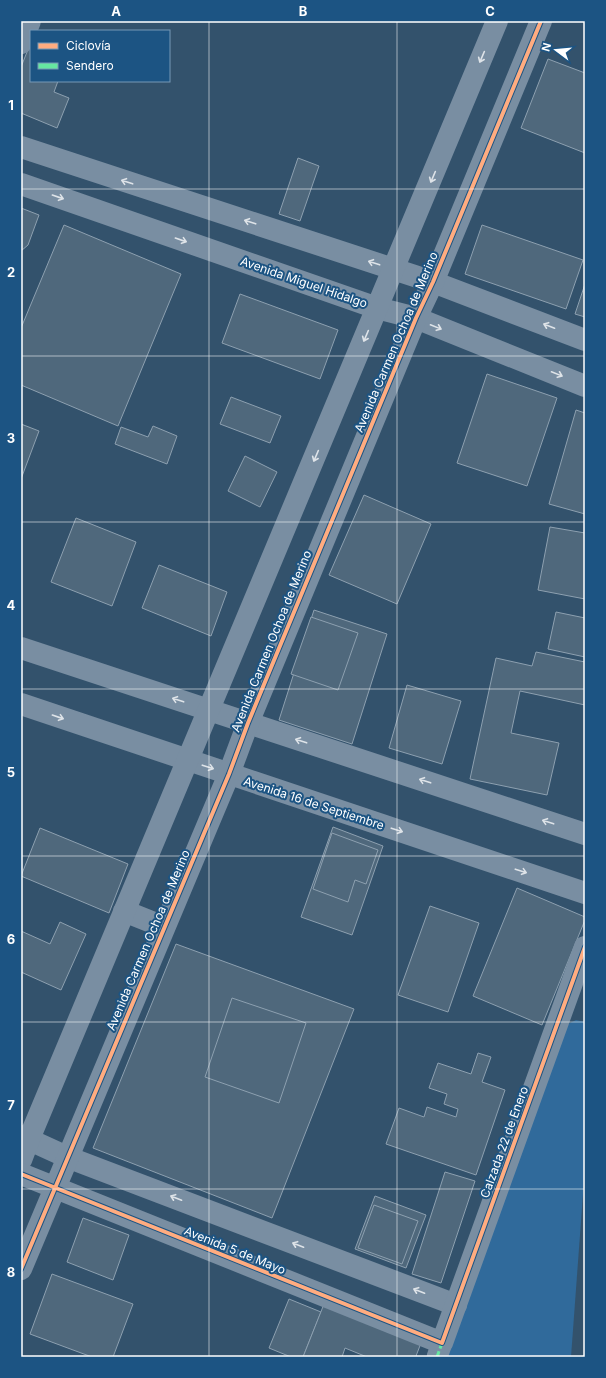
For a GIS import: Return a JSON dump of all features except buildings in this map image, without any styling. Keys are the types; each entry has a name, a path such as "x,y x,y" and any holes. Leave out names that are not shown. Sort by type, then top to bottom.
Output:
{"street":[{"path":"21,43 30,21"},
{"path":"21,1160 25,1138 124,911 498,21"},
{"name":"Avenida Carmen Ochoa de Merino","path":"21,1269 229,774 248,723 541,21"},
{"path":"21,147 433,282 585,340"},
{"name":"Avenida Miguel Hidalgo","path":"21,184 377,308 416,318 585,386"},
{"path":"21,648 585,834"},
{"name":"Avenida 16 de Septiembre","path":"21,704 187,761 585,893"},
{"path":"124,911 164,927"},
{"name":"Calzada 22 de Enero","path":"439,1350 585,947"},
{"path":"25,1138 67,1157 456,1305"},
{"name":"Avenida 5 de Mayo","path":"21,1174 439,1350"}],"shaded area":[{"path":"576,1020 585,1022 585,1167 571,1357 447,1357 566,1025"}],"marked path":[{"path":"437,1357 442,1343"}],"cycle path":[{"path":"21,1269 229,774 248,723 541,21"},
{"path":"21,1174 442,1343 585,947"}]}
